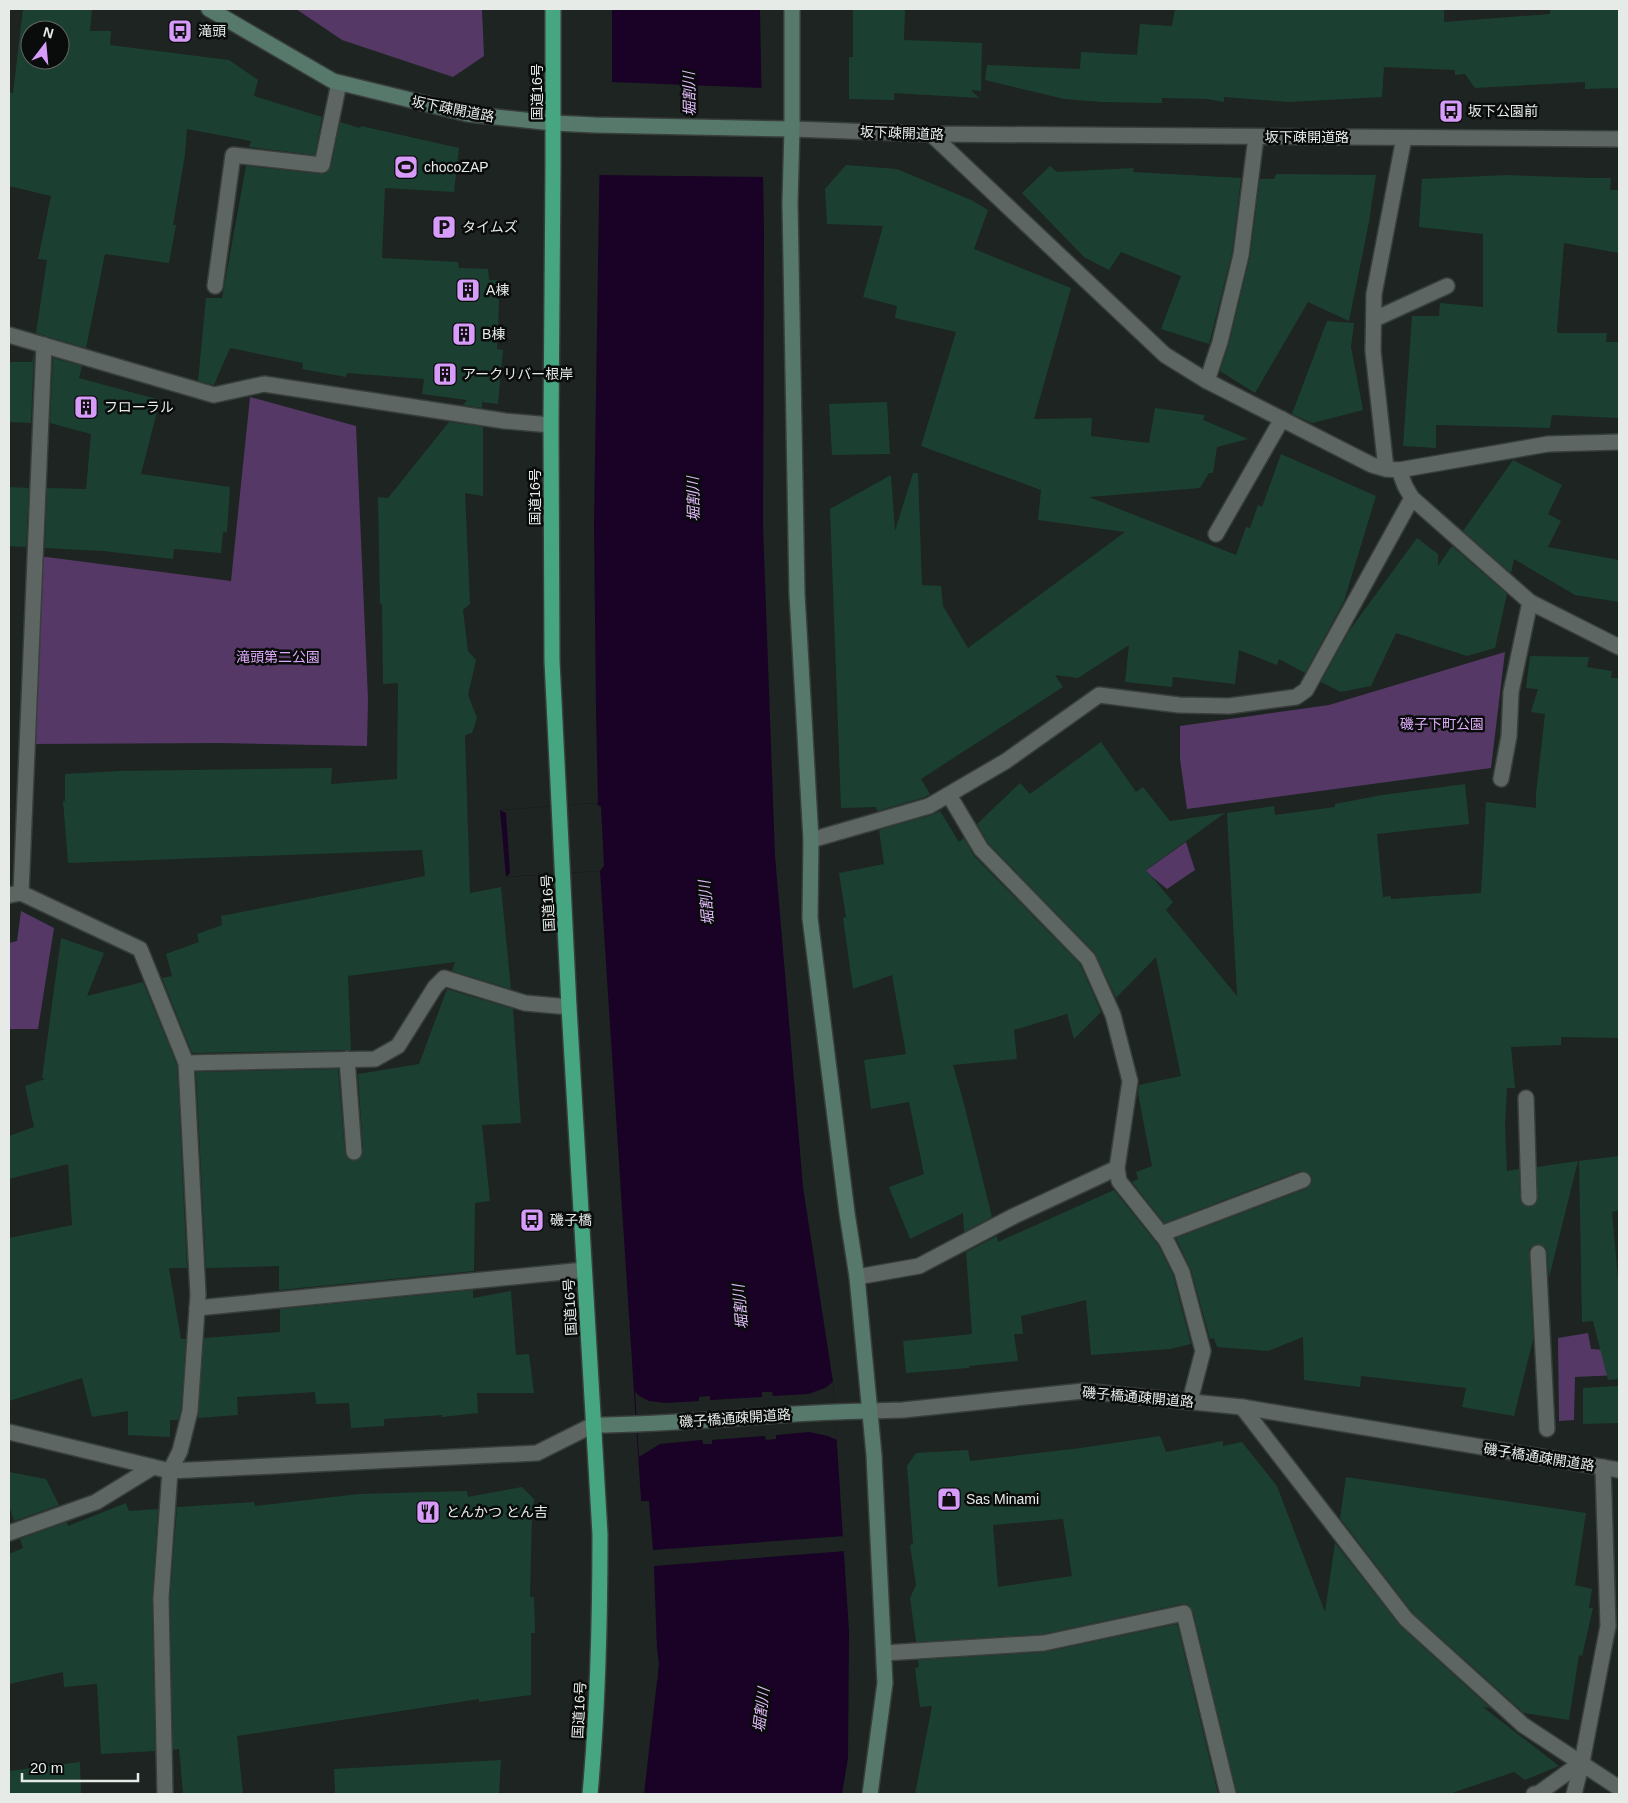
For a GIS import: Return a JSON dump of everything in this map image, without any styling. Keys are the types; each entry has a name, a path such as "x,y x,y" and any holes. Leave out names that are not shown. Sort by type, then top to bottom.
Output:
{"highway":[{"name":"国道16号","path":"553,9 550,425 552,661 569,1006 600,1534 600,1595 594,1745 590,1794"}],"street":[{"name":"坂下疎開道路","path":"209,9 339,83 468,114 553,123 932,134 1619,139"},
{"path":"792,9 790,203 797,594 811,840 810,918 847,1213 857,1277 868,1411 874,1455 885,1683 870,1794"},
{"path":"214,286 233,155 322,165 339,83"},
{"path":"932,134 1166,355 1207,380 1372,465 1392,469 1548,444 1619,442"},
{"path":"1207,380 1220,342 1241,255 1256,137"},
{"path":"1404,138 1374,294 1373,351 1392,469 1412,498 1530,602 1619,647"},
{"path":"1375,319 1447,286"},
{"path":"9,335 214,395 264,384 505,421 550,425"},
{"path":"44,345 15,894 140,950 186,1063 197,1308 190,1411 180,1451 170,1471 161,1598 165,1794"},
{"path":"1216,534 1282,419"},
{"path":"811,840 929,806 1006,761 1098,695 1179,705 1229,706 1296,698 1306,690 1412,498"},
{"path":"1501,779 1509,736 1512,692 1530,602"},
{"path":"949,794 981,848 1088,959 1113,1015 1130,1081 1117,1168 1119,1181 1166,1240 1182,1272 1203,1351 1190,1401"},
{"path":"186,1063 375,1059 398,1046 435,987 444,978 525,1003 569,1006"},
{"path":"347,1059 354,1152"},
{"path":"1526,1098 1529,1198"},
{"path":"857,1277 919,1266 1014,1216 1117,1168"},
{"path":"1161,1234 1303,1180"},
{"path":"1538,1253 1548,1429"},
{"path":"197,1308 584,1270"},
{"name":"磯子橋通疎開道路","path":"593,1425 638,1425 834,1411 903,1410 1084,1391 1242,1407 1619,1470"},
{"path":"1242,1407 1406,1620 1523,1725 1619,1788"},
{"path":"9,1432 170,1471 538,1453 593,1425"},
{"path":"9,1533 96,1502 153,1467"},
{"path":"1574,1794 1608,1626 1603,1467"},
{"path":"884,1653 1044,1643 1184,1613 1228,1794"},
{"path":"1534,1794 1582,1762"}],"green space":[{"path":"296,9 482,9 484,56 453,77 342,40"},
{"name":"滝頭第二公園","path":"250,397 356,426 368,699 367,746 221,743 34,744 39,556 231,581"},
{"name":"磯子下町公園","path":"1505,652 1491,768 1187,809 1180,759 1180,726 1329,705"},
{"path":"1186,842 1195,870 1167,889 1145,871"},
{"path":"21,911 54,928 38,1029 9,1029 9,943 17,941"},
{"path":"1588,1333 1591,1349 1619,1351 1619,1375 1575,1377 1574,1420 1559,1421 1558,1338"}],"water":[{"name":"堀割川","path":"602,9 760,9 764,233 763,527 775,856 803,1187 833,1382 849,1632 848,1758 842,1794 644,1794 659,1664 643,1530 600,871 506,877 500,810 598,803 594,524"}],"pier":[{"path":"599,9 612,9 612,82 764,88 765,177 597,175"},
{"path":"596,803 601,807 604,866 600,871 506,877 510,873 506,813 500,810"},
{"path":"833,1382 837,1440 809,1432 776,1435 776,1439 766,1440 765,1436 712,1440 712,1444 703,1444 702,1440 660,1444 639,1457 635,1392 649,1401 666,1403 699,1401 699,1397 710,1396 710,1400 762,1397 762,1392 772,1392 773,1396 808,1394 825,1388"},
{"path":"640,1501 649,1501 653,1550 845,1536 846,1551 654,1566 658,1679 654,1679 656,1664 645,1570"}],"building":[{"path":"23,9 92,9 90,31 111,31 110,45 229,60 258,80 254,96 322,117 315,155 249,147 251,141 187,129 185,155 173,225 176,225 169,263 105,254 86,348 36,333 47,260 38,259 51,196 9,186 9,92 13,93 20,34 20,70 70,70 70,20 22,20"},
{"path":"853,9 905,9 904,40 982,43 981,91 971,90 979,98 894,93 894,100 849,99 849,57 853,57"},
{"path":"1175,9 1444,9 1444,22 1550,14 1550,9 1619,9 1619,88 1585,89 1585,82 1475,88 1465,74 1455,75 1455,70 1384,67 1382,97 1289,102 1224,97 1224,102 1208,99 1162,98 1162,103 1064,99 985,80 987,65 1080,69 1081,52 1137,55 1140,24 1172,26"},
{"path":"340,122 360,128 361,126 459,148 454,192 385,188 382,258 458,262 459,268 488,269 489,280 500,280 497,349 503,350 498,404 482,402 482,408 463,405 467,400 422,394 424,379 347,373 346,377 302,369 303,363 230,348 214,385 198,381 206,298 222,298 246,166 326,173 331,167"},
{"path":"846,165 897,169 971,200 988,210 974,249 1071,288 1034,419 1092,418 1091,436 1149,443 1155,408 1205,415 1203,420 1248,439 1217,447 1213,473 1209,473 1200,488 1089,497 1236,555 1246,527 1250,528 1258,505 1262,507 1281,454 1376,496 1344,601 1305,673 1279,659 1277,665 1239,650 1235,684 1173,677 1172,687 1125,682 1129,645 1078,678 1055,675 1063,687 921,779 930,794 925,797 877,811 876,807 841,808 830,509 891,475 895,531 913,473 918,473 922,585 941,586 943,606 968,648 1125,532 1038,520 1041,490 921,446 956,332 895,318 897,306 863,297 883,226 827,224 825,189"},
{"path":"1050,166 1057,172 1134,168 1133,172 1241,178 1232,253 1209,344 1161,329 1181,276 1121,252 1109,270 1084,257 1022,193"},
{"path":"1276,174 1376,175 1369,222 1349,321 1308,302 1255,393 1220,371 1229,344 1250,257 1260,179 1274,179"},
{"path":"1506,175 1611,178 1610,190 1619,190 1619,253 1564,243 1557,330 1558,333 1607,333 1606,342 1619,342 1619,418 1552,415 1550,428 1436,425 1436,448 1403,446 1412,316 1439,316 1440,303 1483,307 1483,234 1419,227 1422,179"},
{"path":"1327,321 1354,323 1351,347 1363,410 1312,423 1292,414"},
{"path":"34,352 31,423 9,422 9,362 32,362"},
{"path":"53,358 82,366 79,378 160,400 141,474 230,487 227,532 223,532 221,553 174,549 173,559 103,551 45,548 47,488 86,489 91,434 50,423"},
{"path":"887,402 890,454 832,455 829,404"},
{"path":"449,422 483,427 483,496 465,493 470,604 463,610 468,651 476,660 468,695 477,718 472,733 465,735 470,893 501,887 511,989 452,971 455,962 348,976 351,1050 192,1053 162,978 172,976 166,954 199,942 197,934 222,925 221,916 425,876 422,850 68,863 63,801 65,801 65,774 120,771 332,768 331,784 397,779 398,683 383,684 378,497 388,498"},
{"path":"1513,460 1562,485 1548,514 1561,521 1548,547 1619,560 1619,602 1575,595 1514,559 1511,573 1463,531"},
{"path":"9,487 29,488 26,547 9,546"},
{"path":"1417,538 1438,554 1438,566 1452,546 1507,594 1495,648 1467,656 1396,633 1371,686 1341,692 1321,682 1349,631"},
{"path":"1530,656 1589,657 1587,667 1612,671 1611,678 1619,678 1619,1038 1561,1037 1561,1045 1511,1047 1515,1088 1507,1088 1505,1126 1507,1171 1519,1169 1521,1203 1530,1207 1537,1202 1537,1167 1578,1161 1549,1278 1546,1248 1537,1244 1529,1249 1533,1340 1514,1416 1462,1407 1466,1388 1361,1376 1360,1387 1304,1380 1303,1337 1268,1351 1217,1347 1214,1338 1210,1339 1191,1270 1176,1238 1306,1189 1312,1182 1312,1176 1305,1171 1300,1171 1164,1223 1132,1182 1138,1179 1136,1172 1152,1166 1138,1094 1139,1085 1181,1076 1156,957 1116,998 1095,953 988,843 977,824 1020,783 1030,794 1101,742 1136,792 1143,787 1170,821 1225,813 1146,870 1173,902 1166,910 1237,996 1227,813 1274,806 1275,815 1335,807 1335,804 1382,795 1465,784 1469,824 1377,834 1383,897 1391,896 1391,899 1481,893 1486,802 1536,808 1545,714 1531,712 1538,689 1526,688"},
{"path":"940,811 959,842 964,838 974,856 1080,964 1101,1012 1074,1039 1067,1014 1014,1030 1017,1059 953,1065 992,1217 964,1232 963,1213 910,1239 889,1187 924,1174 909,1102 871,1109 864,1060 906,1054 892,975 853,989 843,918 846,917 839,873 884,864 879,830"},
{"path":"61,938 104,953 87,996 143,982 177,1065 187,1268 169,1268 181,1339 186,1339 181,1410 178,1420 170,1420 170,1437 128,1435 128,1411 92,1417 82,1378 9,1401 9,1238 72,1225 68,1164 9,1179 9,1136 34,1127 25,1086 45,1079 42,1078"},
{"path":"447,989 513,1009 521,1123 482,1125 490,1201 475,1203 474,1271 279,1290 279,1266 206,1268 196,1072 338,1069 345,1153 350,1160 355,1161 362,1156 363,1151 358,1074 419,1064"},
{"path":"1619,1156 1619,1210 1612,1212 1619,1290 1619,1379 1608,1380 1593,1321 1582,1322 1579,1161"},
{"path":"1114,1190 1158,1245 1173,1275 1191,1344 1170,1349 1091,1355 1086,1300 1021,1316 1023,1334 1014,1334 1018,1361 969,1366 969,1368 906,1373 903,1341 972,1334 966,1252 997,1236 998,1242"},
{"path":"473,1290 473,1298 511,1291 516,1355 529,1354 534,1393 477,1393 478,1413 442,1417 442,1415 384,1419 384,1426 351,1428 349,1403 316,1404 315,1392 237,1397 238,1415 198,1418 204,1338 280,1332 280,1309"},
{"path":"1619,1386 1619,1423 1583,1424 1583,1388"},
{"path":"1160,1436 1166,1452 1223,1441 1223,1446 1242,1442 1277,1486 1325,1612 1335,1543 1400,1626 1490,1708 1483,1707 1559,1766 1525,1780 1514,1772 1449,1794 1237,1794 1193,1611 1187,1604 1043,1634 916,1642 910,1598 916,1585 910,1545 913,1544 907,1466 916,1453 968,1450 970,1461 1081,1448","holes":["1063,1519 1072,1576 998,1587 993,1525"]},
{"path":"9,1472 46,1479 59,1505 14,1521 9,1505"},
{"path":"1346,1477 1586,1513 1575,1585 1592,1589 1589,1608 1593,1608 1582,1656 1579,1655 1569,1720 1524,1713 1413,1613 1340,1518"},
{"path":"522,1487 534,1499 530,1597 534,1597 535,1633 531,1633 531,1695 479,1702 479,1699 237,1736 243,1794 183,1794 179,1749 173,1750 170,1598 177,1507 254,1502 255,1506 359,1494 467,1491 468,1497"},
{"path":"126,1503 129,1511 158,1509 152,1598 155,1751 101,1754 97,1684 64,1687 63,1672 9,1684 9,1554 23,1548 20,1539 67,1522 68,1526"},
{"path":"1177,1624 1218,1794 915,1794 932,1706 920,1707 915,1668 919,1667 918,1660 1045,1652"},
{"path":"501,1760 499,1794 335,1794 334,1769"},
{"path":"80,1762 81,1794 9,1794 9,1771"}],"place":[{"name":"滝頭","path":"180,31"},
{"name":"坂下公園前","path":"1451,111"},
{"name":"chocoZAP","path":"406,167"},
{"name":"タイムズ","path":"444,227"},
{"name":"A棟","path":"468,290"},
{"name":"B棟","path":"464,334"},
{"name":"アークリバー根岸","path":"445,374"},
{"name":"フローラル","path":"86,407"},
{"name":"磯子橋","path":"532,1220"},
{"name":"Sas Minami","path":"949,1499"},
{"name":"とんかつ とん吉","path":"428,1512"}]}
